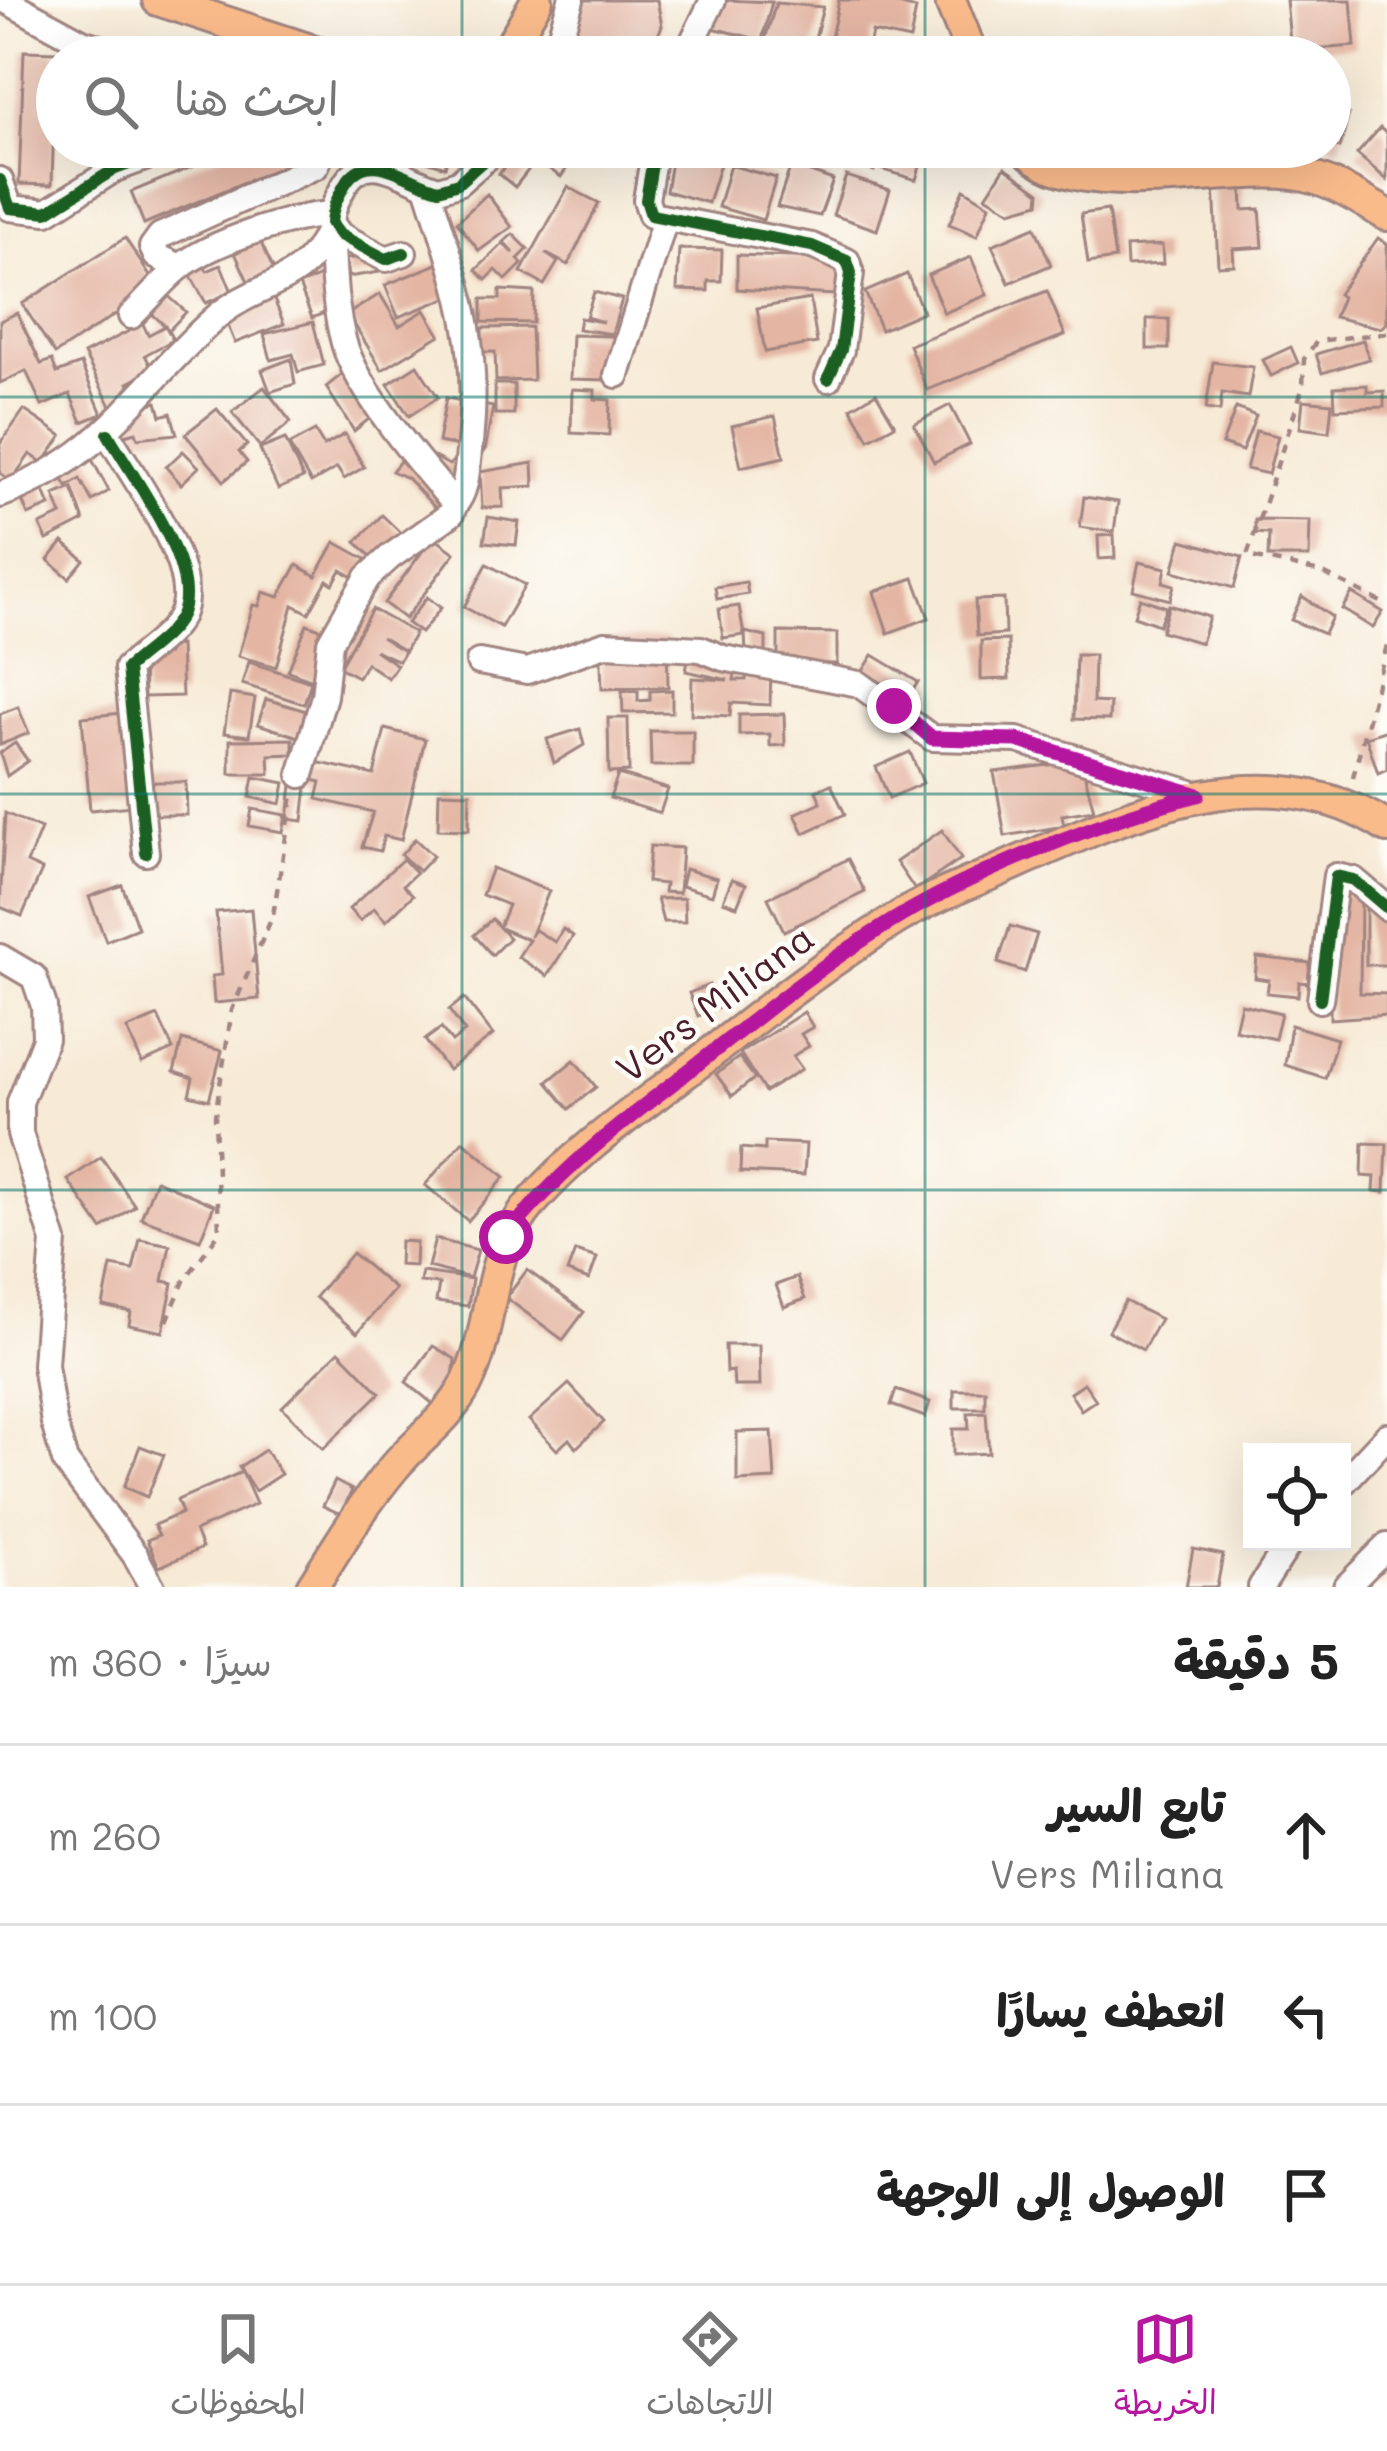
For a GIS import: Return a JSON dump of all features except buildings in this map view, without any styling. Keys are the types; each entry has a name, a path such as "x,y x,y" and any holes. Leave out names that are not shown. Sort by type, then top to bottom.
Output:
{"main road":[{"path":"158,0 268,36"},
{"path":"516,36 537,0"},
{"path":"950,0 965,36"},
{"path":"1054,168 1096,180 1237,170 1300,174 1344,190 1387,215"},
{"name":"Vers Miliana","path":"312,1587 367,1500 464,1388 478,1354 492,1274 506,1237 536,1197 599,1140 896,919 1066,841 1153,806 1198,795 1252,789 1304,792 1344,803 1386,828"}],"street":[{"path":"0,21 3,0 60,36"},
{"path":"560,36 571,0"},
{"path":"695,36 713,0"},
{"path":"0,181 10,208 47,212 120,168"},
{"path":"180,267 156,256 152,247 160,236 312,168"},
{"path":"0,495 50,477 108,434 215,317 314,261 351,174 361,168"},
{"path":"388,168 428,186 458,183 475,168"},
{"path":"651,168 646,200 651,215 664,222 812,246 847,261 851,273 841,350 828,379"},
{"path":"301,776 324,697 330,642 368,577 451,514 467,466 476,388 470,317 428,186"},
{"path":"131,316 180,267 295,219 331,218"},
{"path":"331,218 340,235 386,259 404,253"},
{"path":"331,218 334,286 345,348 416,459 455,504"},
{"path":"617,375 664,222"},
{"path":"108,434 178,556 188,588 181,617 127,668 146,853"},
{"path":"479,662 527,671 604,644 700,649 723,658 859,684 932,738 1017,740 1198,795"},
{"path":"1320,1000 1336,876 1354,880 1387,908"},
{"path":"0,957 34,976 44,1006 45,1039 20,1102 20,1134 54,1241 45,1365 54,1423 65,1461 135,1555 152,1587"},
{"path":"1351,1474 1387,1436"},
{"path":"1346,1587 1387,1546"},
{"path":"1261,1587 1285,1551"}],"path":[{"path":"1387,333 1316,341 1304,359 1303,387 1247,556 1321,572 1387,605"},
{"path":"1353,777 1387,645"},
{"path":"167,1321 184,1281 219,1233 215,1116 232,1010 273,915 301,776"}],"cycle path":[{"path":"0,180 10,208 47,212 118,168"},
{"path":"364,168 344,186 331,223 340,235 386,259 404,253"},
{"path":"384,168 439,189 458,183 475,168"},
{"path":"651,168 646,200 651,215 812,246 847,261 851,273 841,350 828,379"},
{"path":"108,434 174,548 185,596 171,630 127,668 146,853"},
{"path":"1320,1000 1336,876 1354,880 1387,908"}],"route":[{"path":"506,1237 536,1197 599,1140 751,1022 896,919 1066,841 1153,806 1198,795 1017,740 932,738 894,706"}]}
